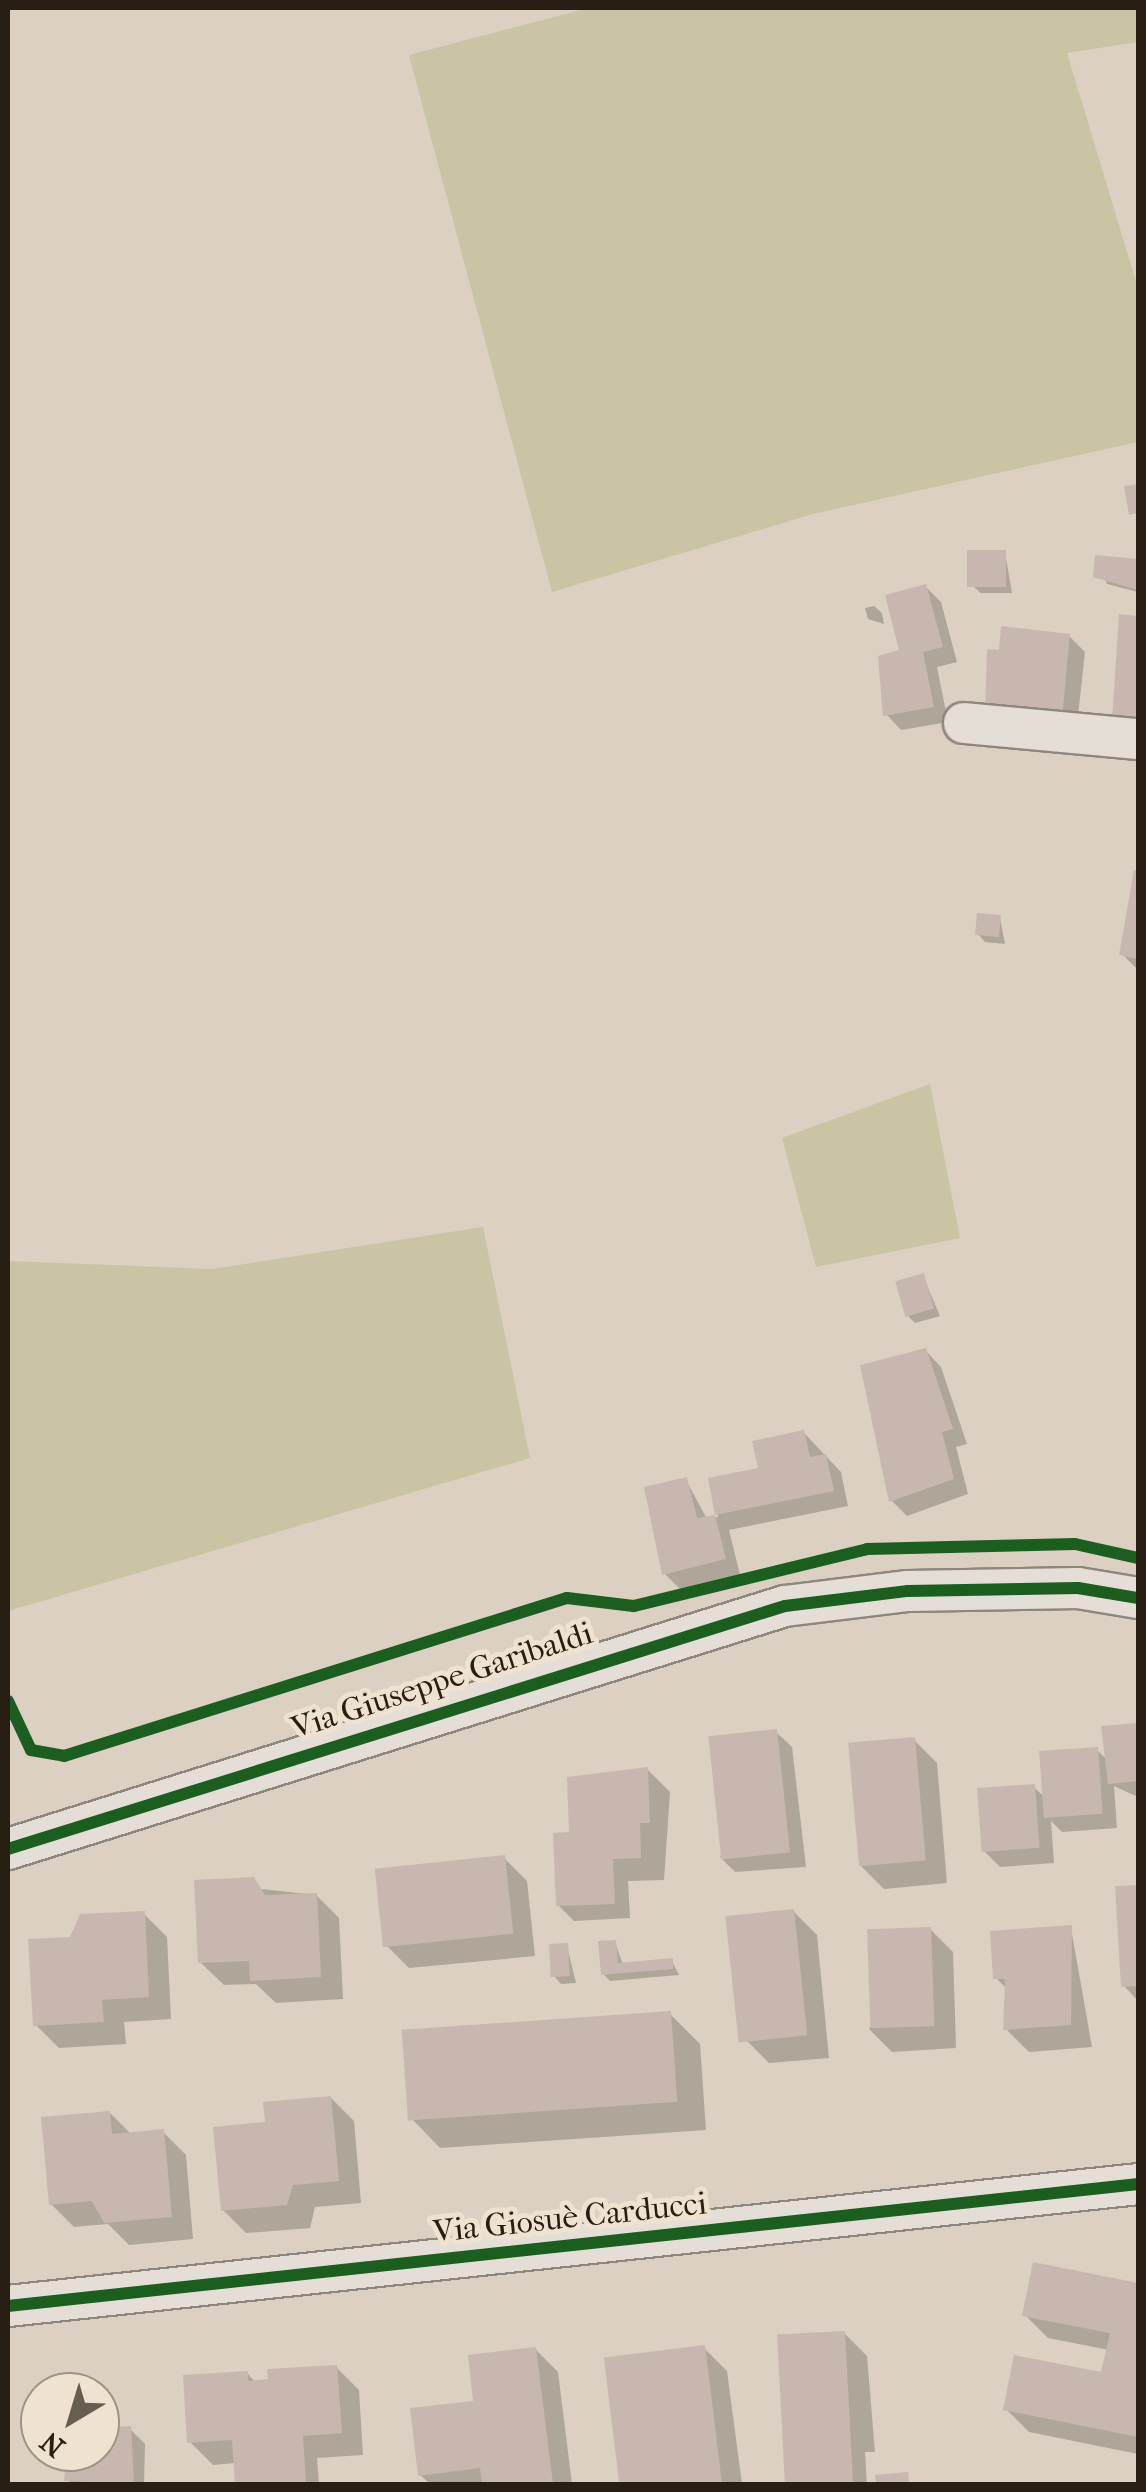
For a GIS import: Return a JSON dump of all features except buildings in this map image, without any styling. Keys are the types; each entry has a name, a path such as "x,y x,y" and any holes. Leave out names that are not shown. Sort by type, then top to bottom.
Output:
{"street":[{"path":"964,723 1138,739"},
{"name":"Via Giuseppe Garibaldi","path":"10,1841 785,1606 943,1590 1078,1588 1138,1598"},
{"name":"Via Giosuè Carducci","path":"8,2306 1138,2184"}],"shaded area":[{"path":"588,8 1138,8 1138,42 1067,53 1138,288 1138,442 813,514 552,592 409,55"},
{"path":"930,1084 960,1238 816,1267 782,1138"},
{"path":"483,1227 530,1458 8,1611 8,1261 212,1269"}],"cycle path":[{"path":"8,1701 31,1750 64,1756 567,1598 634,1606 867,1549 1075,1544 1138,1558"},
{"path":"8,1849 785,1606 908,1591 1078,1588 1138,1598"},
{"path":"8,2306 1138,2184"}]}
